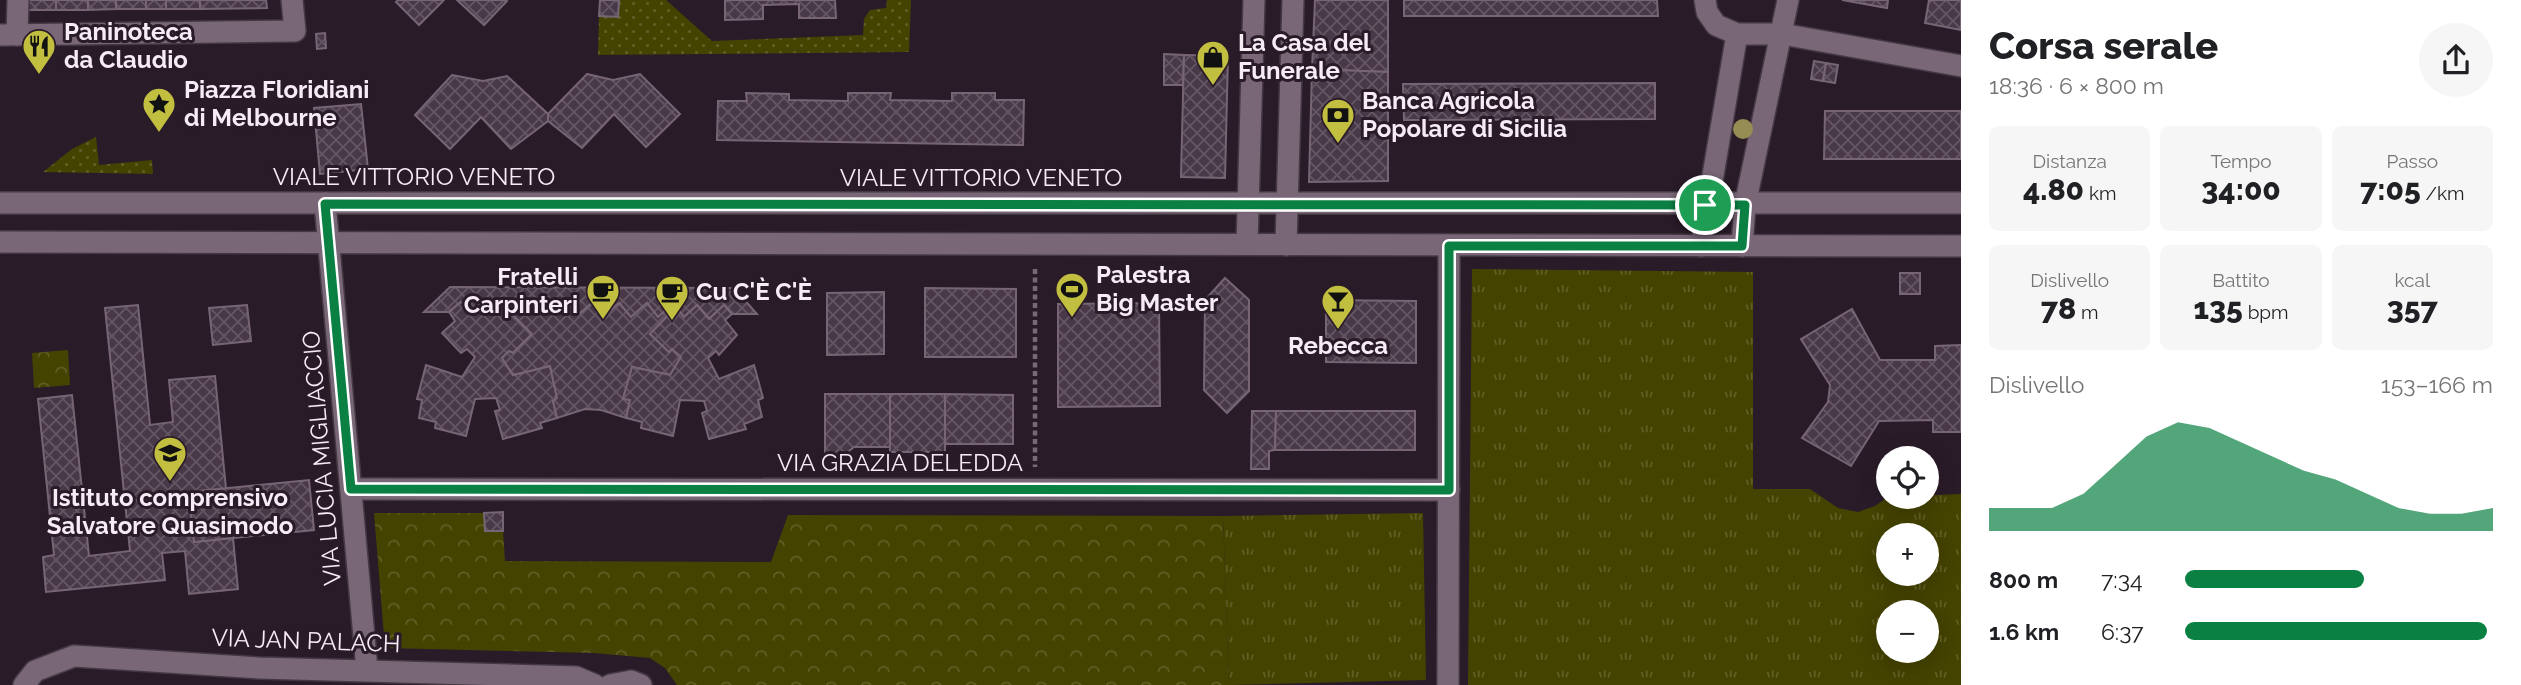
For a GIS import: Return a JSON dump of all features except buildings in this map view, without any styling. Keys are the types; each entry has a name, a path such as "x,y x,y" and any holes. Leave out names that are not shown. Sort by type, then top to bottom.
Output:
{"street":[{"path":"18,0 9,35 295,31 292,0"},
{"path":"1247,244 1254,0"},
{"path":"1286,245 1293,0"},
{"path":"1705,0 1707,12 1716,25 1737,34 1782,34 1961,66"},
{"path":"1742,246 1745,205 1788,0"},
{"path":"1700,246 1705,205 1737,34"},
{"name":"VIALE VITTORIO VENETO","path":"0,203 1961,203"},
{"name":"VIA LUCIA MIGLIACCIO","path":"325,204 367,670"},
{"path":"0,242 1961,246"},
{"path":"1448,685 1449,246"},
{"name":"VIA GRAZIA DELEDDA","path":"351,489 1449,490"},
{"name":"VIA JAN PALACH","path":"24,685 35,671 74,656 259,676 367,670 514,680 576,677 595,685"},
{"path":"610,685 631,681 641,685"}],"path":[{"path":"1035,243 1035,489"}],"green space":[{"path":"619,0 666,0 712,41 863,35 864,19 870,10 886,8 887,0 911,0 909,52 598,55 599,16 618,16"},
{"path":"96,137 99,165 152,160 153,174 43,172 72,149"},
{"path":"1472,269 1753,272 1753,489 1810,489 1838,508 1858,512 1876,505 1876,509 1939,509 1939,495 1961,494 1961,685 1468,685"},
{"path":"68,350 70,385 34,388 32,353"},
{"path":"374,513 484,513 485,531 503,531 505,561 771,562 788,515 1223,516 1229,685 677,685 665,668 650,658 594,653 385,648"},
{"path":"1423,513 1426,680 1229,685 1223,516"}],"place":[{"name":"Paninoteca da Claudio","path":"39,76"},
{"name":"La Casa del Funerale","path":"1213,87"},
{"name":"Piazza Floridiani di Melbourne","path":"159,134"},
{"name":"Banca Agricola Popolare di Sicilia","path":"1338,145"},
{"name":"Palestra Big Master","path":"1072,319"},
{"name":"Fratelli Carpinteri","path":"603,321"},
{"name":"Cu C'È C'È","path":"672,322"},
{"name":"Rebecca","path":"1338,331"},
{"name":"Istituto comprensivo Salvatore Quasimodo","path":"170,483"}],"route":[{"path":"325,204 1705,205 1745,205 1742,246 1449,246 1449,490 351,489 325,204"}]}
